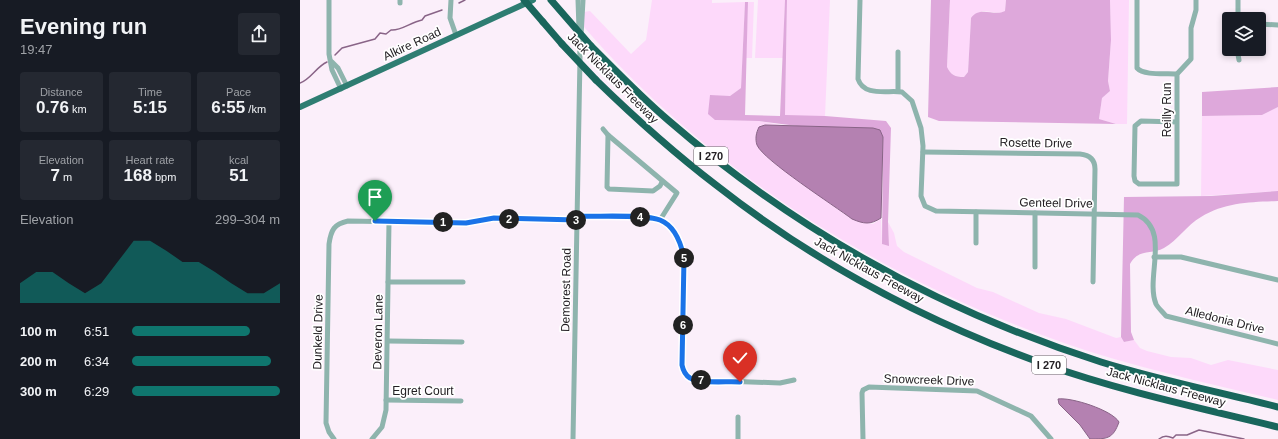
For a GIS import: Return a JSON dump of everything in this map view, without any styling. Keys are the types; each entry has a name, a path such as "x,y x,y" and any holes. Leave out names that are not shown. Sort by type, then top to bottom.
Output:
{"highway":[{"name":"Jack Nicklaus Freeway","path":"524,0 596,80 666,145 718,187 833,265 907,305 962,331 1052,366 1130,390 1278,427"},
{"name":"Jack Nicklaus Freeway","path":"551,0 591,46 640,95 698,146 780,208 844,248 894,276 964,310 1068,351 1142,373 1278,407"}],"main road":[{"name":"Alkire Road","path":"300,106 344,88 533,0"}],"street":[{"path":"329,0 329,50 332,62 338,68 344,88"},
{"path":"451,0 450,18 456,35"},
{"name":"Demorest Road","path":"573,439 579,45 578,0"},
{"name":"Demorest Road","path":"579,45 583,0"},
{"path":"860,0 858,75 860,83 869,90 898,91 906,94 914,107 921,128 922,152"},
{"path":"1137,0 1137,68 1140,71 1145,72 1178,74"},
{"name":"Reilly Run","path":"1177,122 1141,121 1135,126 1135,181 1139,184 1177,184 1178,74 1191,59 1191,28 1196,10 1196,0"},
{"path":"1238,0 1238,12"},
{"path":"1266,24 1278,25"},
{"path":"898,52 898,91"},
{"path":"1238,56 1239,60"},
{"path":"603,129 608,135 676,193 660,220"},
{"path":"608,135 607,187 609,189 653,191 660,186 662,182"},
{"name":"Genteel Drive","path":"922,152 921,196 925,206 936,211 1134,214 1147,220 1155,235 1154,295 1156,305 1166,316"},
{"name":"Rosette Drive","path":"922,152 1080,154 1088,156 1095,165 1095,213"},
{"path":"976,212 976,243"},
{"path":"1035,213 1035,267"},
{"path":"1093,282 1095,213"},
{"path":"389,222 466,223 494,218 643,218 660,220 676,234 682,246 684,258 682,365 684,372 689,378 697,380 780,384 794,380"},
{"name":"Dunkeld Drive","path":"334,439 328,432 326,423 329,244 332,230 336,225 348,221 389,222"},
{"name":"Deveron Lane","path":"372,439 382,427 386,400 389,222"},
{"path":"1154,257 1181,257 1278,280"},
{"path":"388,282 463,282"},
{"name":"Alledonia Drive","path":"1166,316 1278,344"},
{"path":"388,341 462,342"},
{"name":"Snowcreek Drive","path":"863,439 863,390 868,387 977,391 1032,416 1052,439"},
{"name":"Egret Court","path":"386,400 461,401"},
{"path":"738,417 738,439"}],"shaded area":[{"path":"652,0 712,0 712,3 745,2 741,88 730,96 715,120 759,121 781,125 765,125 759,127 756,135 757,145 761,151 778,166 852,219 873,224 881,218 882,244 889,245 888,222 894,233 897,246 904,252 977,288 993,292 1039,313 1066,319 1116,338 1121,337 1124,342 1134,340 1140,348 1171,357 1191,358 1211,365 1228,360 1278,370 1278,400 1117,360 1064,343 997,317 931,287 866,254 803,216 743,174 686,129 633,80 584,27 584,12 590,11 631,54 646,40"},
{"path":"758,0 785,0 783,58 755,58"},
{"path":"785,0 787,0 785,115 825,116 886,121 891,128 888,222 889,246 882,244 883,137 759,121 715,120 708,114 710,95 730,96 741,88 745,2 748,2 745,115 780,116"},
{"path":"787,0 830,0 825,116 785,116"},
{"path":"931,0 950,0 947,67 954,75 964,77 968,72 971,18 975,14 979,12 996,13 1005,11 1006,0 1110,0 1111,40 1108,81 1110,91 1102,98 1099,119 1116,124 939,121 928,117"},
{"path":"950,0 1006,0 1005,11 1001,13 983,11 971,18 968,72 964,77 954,75 947,67"},
{"path":"1110,0 1129,0 1127,124 1116,124 1099,119 1102,98 1110,91 1108,81 1111,40"},
{"path":"748,2 754,2 752,58 746,58"},
{"path":"1278,87 1278,107 1262,115 1202,116 1202,92"},
{"path":"1278,107 1278,191 1201,196 1202,116 1262,115"},
{"path":"765,125 873,128 880,130 883,137 881,218 874,222 867,223 852,219 785,172 762,152 756,143 756,136 759,127"},
{"path":"1278,191 1278,201 1238,204 1219,208 1210,212 1196,220 1169,245 1159,250 1137,256 1130,264 1131,332 1134,340 1124,342 1121,337 1124,197 1211,196"},
{"path":"1058,399 1081,402 1100,409 1115,417 1119,422 1117,428 1109,437 1090,439 1080,425 1059,404"}],"waterway":[{"path":"459,3 465,0"},
{"path":"335,55 342,48 375,39 380,33 386,34 391,30 402,28 422,20 425,16 442,10"},
{"path":"300,83 327,62"},
{"path":"1159,439 1164,436 1173,438 1176,435 1187,435 1199,430 1244,439"}],"route":[{"path":"375,221 466,223 494,218 577,220 577,216 651,218 660,220 667,224 676,234 682,246 684,258 682,365 684,372 689,378 697,380 740,382"}]}
